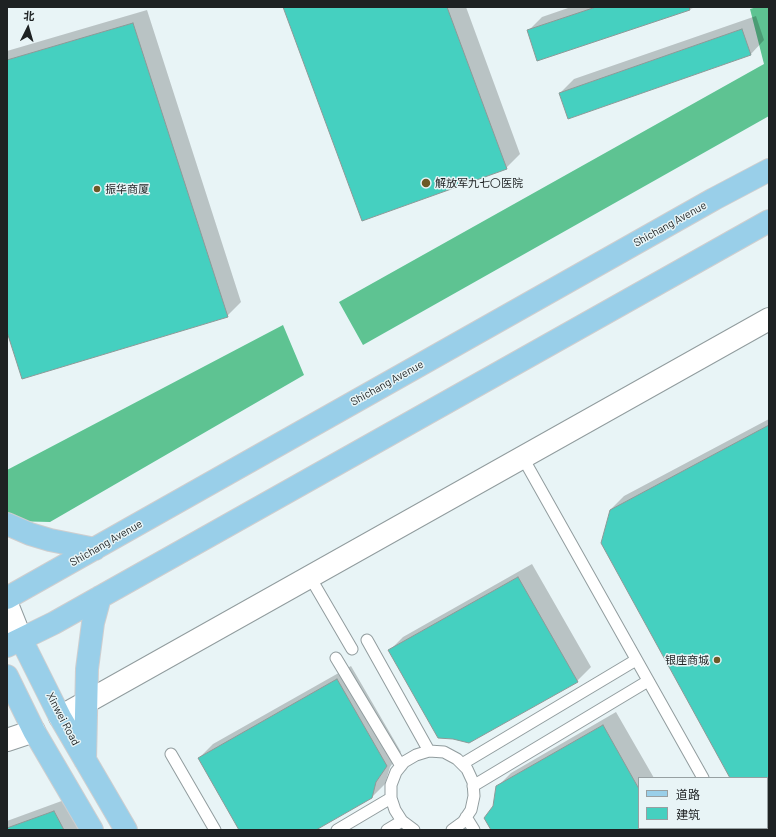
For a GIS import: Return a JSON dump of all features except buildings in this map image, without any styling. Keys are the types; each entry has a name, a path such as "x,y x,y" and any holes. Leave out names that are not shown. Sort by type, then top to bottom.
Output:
{"main road":[{"path":"714,199 769,154"},
{"name":"Shichang Avenue","path":"7,598 714,199 769,170"},
{"path":"14,643 100,597 769,221"},
{"path":"726,245 769,229"},
{"path":"7,524 30,534 50,540 94,549"},
{"path":"85,760 87,669 93,623 100,597"},
{"name":"Xinwei Road","path":"14,643 60,717 126,830"},
{"path":"7,676 34,731 92,830"},
{"path":"7,710 34,731"}],"street":[{"path":"60,717 769,319"},
{"name":"Xinwei Road","path":"7,604 14,643"},
{"path":"7,740 34,731"}],"lane":[{"path":"522,458 702,777"},
{"path":"310,577 352,649"},
{"path":"367,640 429,751"},
{"path":"336,658 401,766"},
{"path":"462,764 636,660"},
{"path":"474,786 648,681"},
{"path":"414,830 402,821 395,810 391,798 391,785 396,772 404,762 416,755 429,751 444,752 457,759 467,769 474,786 474,796 471,810 463,822 452,830"},
{"path":"171,754 215,830"},
{"path":"337,830 391,798"},
{"path":"466,817 474,830"},
{"path":"387,830 402,821"}],"green space":[{"path":"757,7 769,7 769,116 363,345 339,302 764,64 750,9"},
{"path":"283,325 304,375 50,522 10,521 7,515 7,470"}],"place":[{"name":"解放军九七〇医院","path":"426,183"},
{"name":"振华商厦","path":"97,189"},
{"name":"银座商城","path":"717,660"}]}
